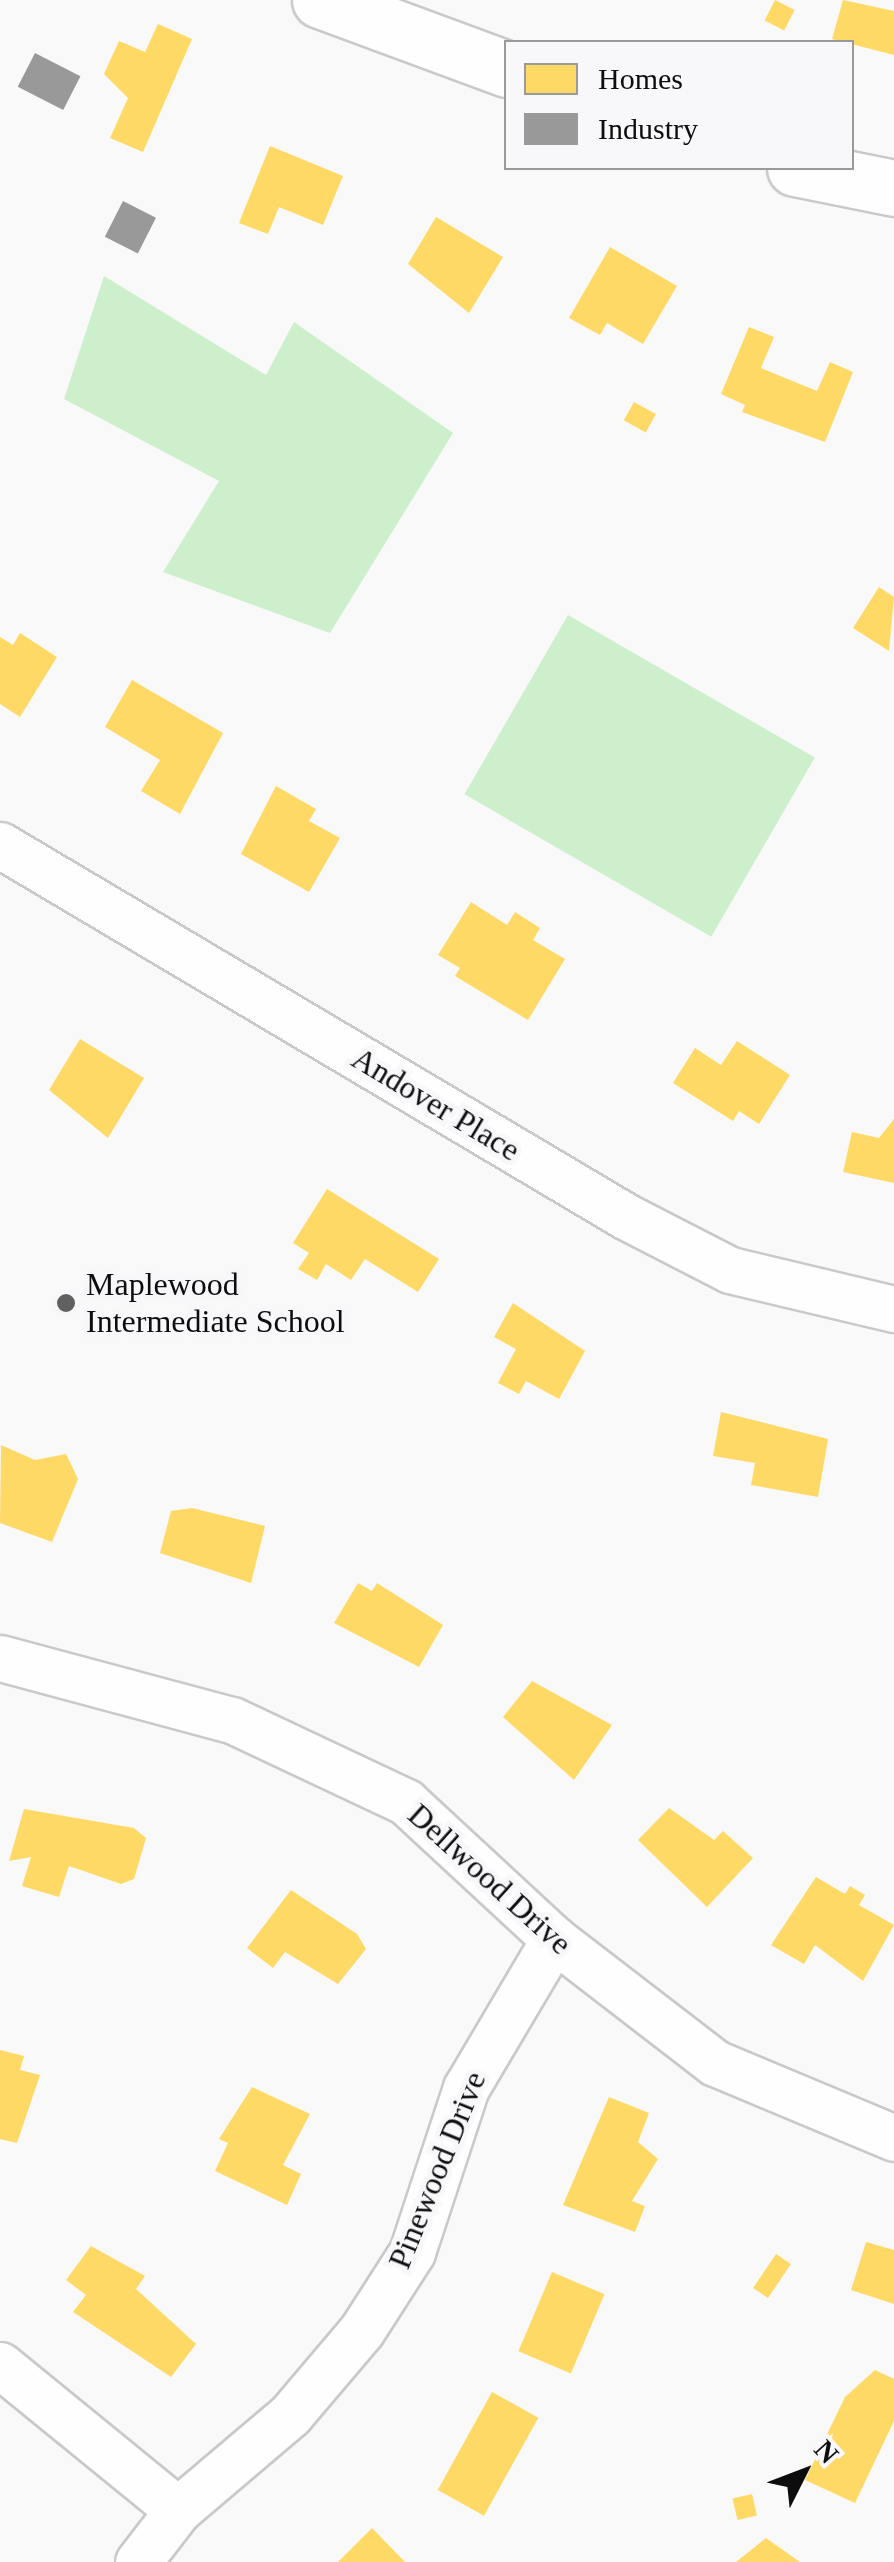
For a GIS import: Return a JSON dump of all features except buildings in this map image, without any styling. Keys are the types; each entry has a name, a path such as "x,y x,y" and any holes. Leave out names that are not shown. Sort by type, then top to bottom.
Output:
{"street":[{"path":"320,0 504,68"},
{"path":"806,170 894,188"},
{"name":"Andover Place","path":"0,846 642,1225 730,1270 894,1308"},
{"name":"Dellwood Drive","path":"0,1658 232,1720 323,1758 406,1802 554,1939 715,2063 894,2138"},
{"name":"Pinewood Drive","path":"138,2562 178,2510 290,2415 362,2330 412,2252 466,2088 554,1939"},
{"path":"0,2365 178,2510"}],"green space":[{"path":"104,276 266,375 294,322 453,433 330,633 163,572 219,481 64,399"},
{"path":"568,615 815,758 711,937 464,794"}],"place":[{"name":"Maplewood Intermediate School","path":"66,1303"}]}
